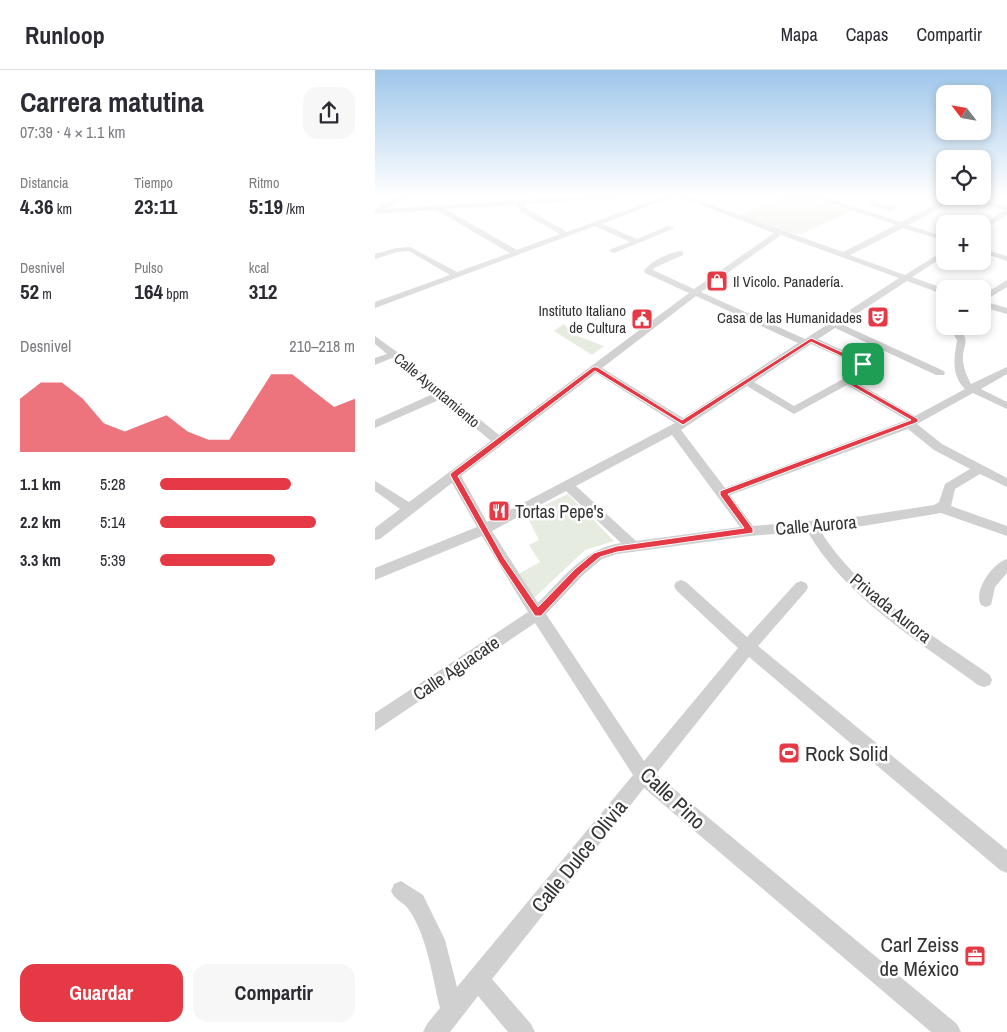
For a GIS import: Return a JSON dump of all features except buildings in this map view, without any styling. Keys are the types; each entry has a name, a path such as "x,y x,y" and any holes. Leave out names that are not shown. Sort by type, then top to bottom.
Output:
{"street":[{"path":"495,241 516,253"},
{"path":"375,305 550,241"},
{"path":"375,535 696,292 768,241"},
{"path":"805,241 936,289"},
{"path":"843,254 871,241"},
{"path":"614,251 637,242"},
{"path":"375,257 404,248 410,249 457,275"},
{"path":"680,253 651,266 648,271 808,342 863,364 863,369 847,381 794,411 747,382"},
{"path":"991,254 1007,259"},
{"path":"375,574 485,529 678,426 936,258"},
{"path":"991,294 1007,283"},
{"path":"991,306 1007,311"},
{"path":"835,325 940,373"},
{"path":"960,335 963,344 958,356 958,363 965,381 973,389 1007,406"},
{"name":"Calle Ayuntamiento","path":"375,339 499,441"},
{"path":"375,362 394,354"},
{"path":"595,368 678,426 750,531"},
{"path":"723,493 912,423 1007,370"},
{"path":"847,381 912,423 938,447 1007,483"},
{"path":"375,424 442,394"},
{"path":"979,469 949,487 946,502 942,508 1007,531"},
{"name":"Calle Pino","path":"454,475 501,560 538,613 644,776 949,1032"},
{"path":"375,484 409,509"},
{"path":"568,486 634,546"},
{"path":"949,487 959,503 981,522"},
{"name":"Calle Aurora","path":"538,613 578,571 597,555 617,549 750,531 863,521 942,508"},
{"name":"Privada Aurora","path":"810,525 826,551 855,581 899,617 984,680"},
{"path":"986,601 988,585 1007,564"},
{"path":"681,586 748,647 1007,862"},
{"name":"Calle Dulce Olivia","path":"435,1032 748,647 801,587"},
{"name":"Calle Aguacate","path":"375,723 538,613"},
{"path":"401,891 416,902 433,940 452,1012"},
{"path":"479,980 523,1032"}],"shaded area":[{"path":"564,324 571,331 569,333 604,346 592,355 554,331"},
{"path":"568,494 614,541 585,550 533,599 517,575 540,562 529,545 539,540 526,514"}],"place":[{"name":"Il Vicolo. Panadería.","path":"717,281"},
{"name":"Casa de las Humanidades","path":"878,317"},
{"name":"Instituto Italiano de Cultura","path":"642,319"},
{"name":"Tortas Pepe's","path":"499,511"},
{"name":"Rock Solid","path":"789,753"},
{"name":"Carl Zeiss de México","path":"975,956"}],"route":[{"path":"811,340 863,364 864,368 847,381 916,421 723,493 750,531 617,549 597,555 578,571 538,613 501,560 454,475 595,368 683,423 811,340"}]}
